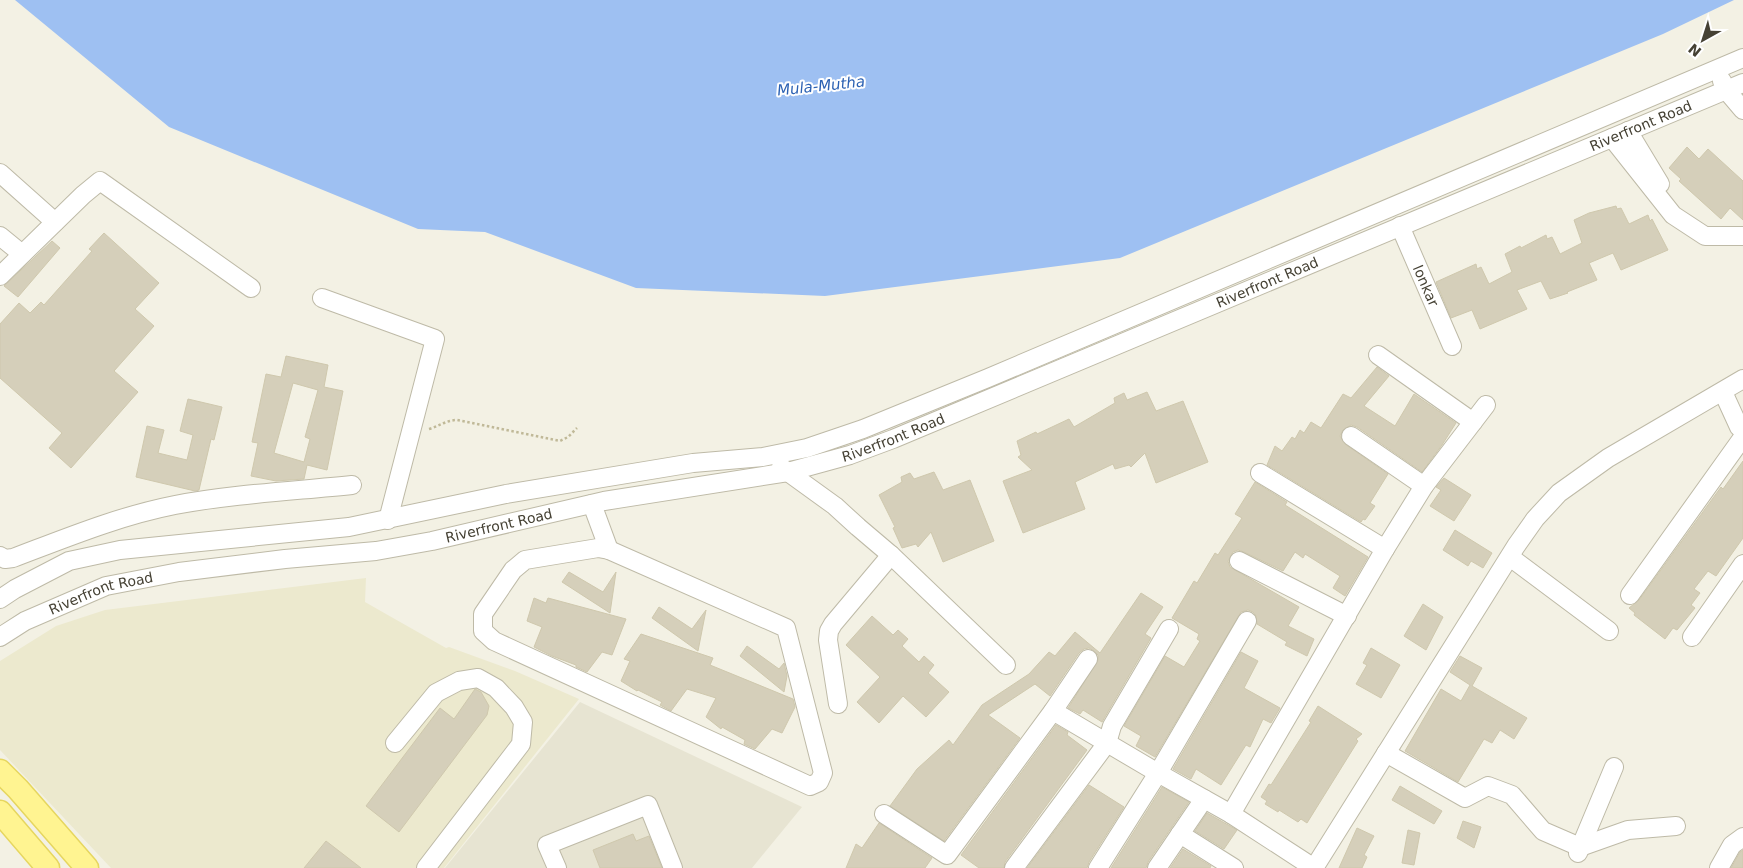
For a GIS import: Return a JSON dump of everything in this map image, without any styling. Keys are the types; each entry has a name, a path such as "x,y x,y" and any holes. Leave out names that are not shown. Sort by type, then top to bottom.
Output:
{"main road":[{"path":"0,771 87,868"},
{"path":"0,812 48,868"}],"street":[{"name":"Riverfront Road","path":"0,599 15,589 69,561 120,550 349,527 506,494 693,463 764,457 807,448 862,429 970,386 1743,58"},
{"path":"1717,69 1726,90 1743,110"},
{"name":"Riverfront Road","path":"0,637 25,621 106,586 180,572 285,559 376,551 432,541 592,504 788,472 850,455 893,439 1743,83"},
{"path":"1620,134 1672,203"},
{"path":"1620,134 1673,216 1704,236 1743,236"},
{"path":"0,173 55,222"},
{"path":"0,276 83,194 100,181 250,288"},
{"name":"lonkar","path":"1400,226 1452,346"},
{"path":"0,236 22,254"},
{"path":"322,298 435,339 388,520"},
{"path":"1378,355 1473,422"},
{"path":"1053,711 1231,814 1310,867 1386,753 1535,519 1558,493 1608,458 1743,379"},
{"path":"1722,392 1739,428 1743,431"},
{"path":"1231,814 1385,549 1424,486 1486,405"},
{"path":"1351,436 1424,486"},
{"path":"1630,596 1743,437"},
{"path":"764,457 835,506 891,555 1006,665"},
{"path":"1260,473 1385,549"},
{"path":"0,556 6,559 13,558 99,526 174,505 211,499 352,485"},
{"path":"592,504 609,550 786,628 823,772 819,782 810,786 494,641 483,631 482,614 513,570 525,560 598,548 609,550"},
{"path":"838,704 828,640 829,631 891,555"},
{"path":"1510,557 1609,631"},
{"path":"1239,561 1347,616"},
{"path":"1692,637 1743,564"},
{"path":"1098,868 1158,773 1248,621"},
{"path":"1014,868 1107,743 1112,726 1169,629"},
{"path":"884,814 948,855 1053,711 1088,659"},
{"path":"395,743 436,693 459,681 478,678 496,688 514,707 523,722 521,744 426,868"},
{"path":"1386,753 1465,798 1488,786 1512,795 1544,831 1578,853"},
{"path":"1578,853 1614,767"},
{"path":"1157,868 1204,799"},
{"path":"557,868 547,845 648,805 674,868"},
{"path":"1578,853 1628,830 1676,826"},
{"path":"1180,834 1234,868"},
{"path":"1718,868 1732,845 1743,837"}],"path":[{"path":"412,427 429,429 450,420 458,420 560,441 577,428"}],"shaded area":[{"path":"366,578 365,602 386,614 446,648 449,647 515,671 579,699 444,868 111,868 0,750 0,661 56,626 105,610"},
{"path":"580,702 802,807 752,868 445,868"}],"water":[{"name":"Mula-Mutha","path":"15,0 1734,0 1663,34 1120,258 825,296 636,288 485,232 418,229 169,127"}],"building":[{"path":"1687,147 1699,159 1708,149 1743,181 1743,220 1730,208 1721,219 1679,181 1681,179 1669,168"},
{"path":"1616,206 1617,209 1621,208 1629,224 1648,215 1668,250 1621,270 1613,253 1589,263 1597,280 1550,299 1541,281 1517,290 1527,309 1480,329 1472,310 1451,318 1436,282 1476,264 1477,269 1481,267 1489,284 1512,272 1505,254 1546,235 1547,239 1552,237 1560,254 1582,243 1574,220 1589,213"},
{"path":"104,233 159,283 135,309 154,326 114,371 138,392 71,468 49,448 62,433 0,378 0,324 19,303 30,313 41,302 44,305 92,251 89,249"},
{"path":"52,241 60,248 18,297 4,286"},
{"path":"286,356 328,365 324,387 343,391 327,470 307,465 304,479 276,481 251,476 258,443 252,442 266,374 281,377","holes":["293,383 318,390 305,437 310,439 304,462 274,453"]},
{"path":"1377,367 1389,376 1364,406 1395,426 1414,394 1456,423 1422,472 1357,427 1351,425 1343,430 1340,436 1345,444 1388,474 1370,503 1375,506 1365,520 1363,519 1361,522 1267,465 1275,446 1282,451 1292,437 1295,439 1300,430 1304,433 1311,422 1321,428 1343,394 1351,398"},
{"path":"1147,392 1156,411 1183,401 1208,462 1156,483 1145,453 1131,467 1129,465 1115,469 1113,464 1075,482 1085,509 1023,533 1003,481 1032,470 1018,457 1021,455 1017,441 1069,419 1074,427 1115,403 1114,398 1124,393 1127,400"},
{"path":"188,399 222,407 214,440 211,439 199,490 195,491 136,477 147,426 164,430 158,453 187,460 193,435 180,431"},
{"path":"1743,461 1743,538 1716,576 1708,571 1694,589 1700,593 1691,605 1695,608 1677,630 1673,628 1665,639 1634,615 1635,613 1629,608 1639,600 1721,487 1723,489"},
{"path":"934,472 943,490 970,480 994,541 943,562 931,532 918,547 916,544 902,548 893,528 895,527 879,495 902,482 901,477 910,473 914,479"},
{"path":"1444,478 1471,495 1454,521 1430,506 1441,490 1436,487"},
{"path":"1255,482 1287,502 1285,505 1368,557 1345,596 1333,588 1340,576 1305,554 1303,558 1295,552 1283,571 1244,552 1238,550 1233,552 1228,561 1230,567 1299,607 1288,626 1314,639 1307,656 1285,645 1287,642 1257,624 1256,616 1253,612 1248,610 1241,612 1155,757 1136,746 1141,736 1124,726 1165,656 1184,667 1200,641 1197,639 1199,634 1172,618 1194,581 1197,583 1215,553 1218,555 1242,518 1235,514"},
{"path":"1455,530 1492,553 1483,568 1471,561 1468,566 1443,550"},
{"path":"569,572 603,592 616,572 610,613 562,582"},
{"path":"1141,593 1163,607 1145,634 1151,638 1102,722 1083,710 1080,714 1068,708 1098,660 1098,655 1094,651 1089,648 1084,649 1079,653 1050,696 1035,684 988,715 1020,738 944,841 890,806 917,769 949,740 953,745 982,705 1029,674 1049,652 1055,656 1075,632 1100,653"},
{"path":"534,598 546,603 548,598 626,619 612,655 602,652 587,672 576,667 576,665 534,647 542,627 527,621"},
{"path":"1423,604 1443,617 1426,650 1404,636"},
{"path":"659,607 692,629 706,610 698,651 652,618"},
{"path":"872,616 893,635 898,630 908,639 902,646 919,662 924,656 934,665 928,673 949,692 926,717 903,696 879,723 857,702 880,677 846,645"},
{"path":"641,634 713,658 710,665 793,699 795,707 782,733 772,729 755,749 744,744 745,740 722,727 721,729 706,717 716,698 687,689 671,711 660,705 662,702 637,691 621,681 630,661 624,659"},
{"path":"747,646 779,669 784,663 787,676 784,692 740,656"},
{"path":"1371,648 1400,665 1381,698 1356,684 1367,665 1363,663"},
{"path":"1241,652 1258,661 1244,688 1280,708 1271,723 1263,719 1250,747 1246,745 1221,785 1196,769 1191,779 1173,769"},
{"path":"1460,656 1482,668 1472,686 1527,718 1514,739 1500,730 1492,743 1484,739 1458,782 1405,751 1441,689 1461,701 1470,685 1450,672"},
{"path":"475,689 481,692 489,706 487,715 399,832 366,806 440,708 454,719"},
{"path":"1318,706 1362,734 1356,739 1358,741 1307,823 1301,819 1298,822 1265,804 1267,801 1261,797 1269,784 1271,785 1311,722 1309,721"},
{"path":"1056,725 1068,732 1067,735 1087,750 1005,862 1004,868 979,868 961,855"},
{"path":"1089,785 1124,807 1087,868 1027,868"},
{"path":"1400,786 1442,811 1434,824 1392,800"},
{"path":"1162,787 1189,802 1148,862 1146,868 1111,868"},
{"path":"1207,813 1237,830 1224,849 1195,831"},
{"path":"1463,821 1481,827 1474,848 1457,838"},
{"path":"879,823 932,858 925,868 846,868 856,844 862,848"},
{"path":"1357,828 1374,836 1364,855 1367,857 1362,868 1339,868"},
{"path":"1408,830 1420,833 1414,865 1402,863"},
{"path":"633,834 636,841 649,836 662,868 600,868 593,850"},
{"path":"326,841 361,868 304,868"},
{"path":"1183,849 1211,866 1210,868 1170,868"},
{"path":"1743,850 1743,868 1731,868 1740,852"}]}
